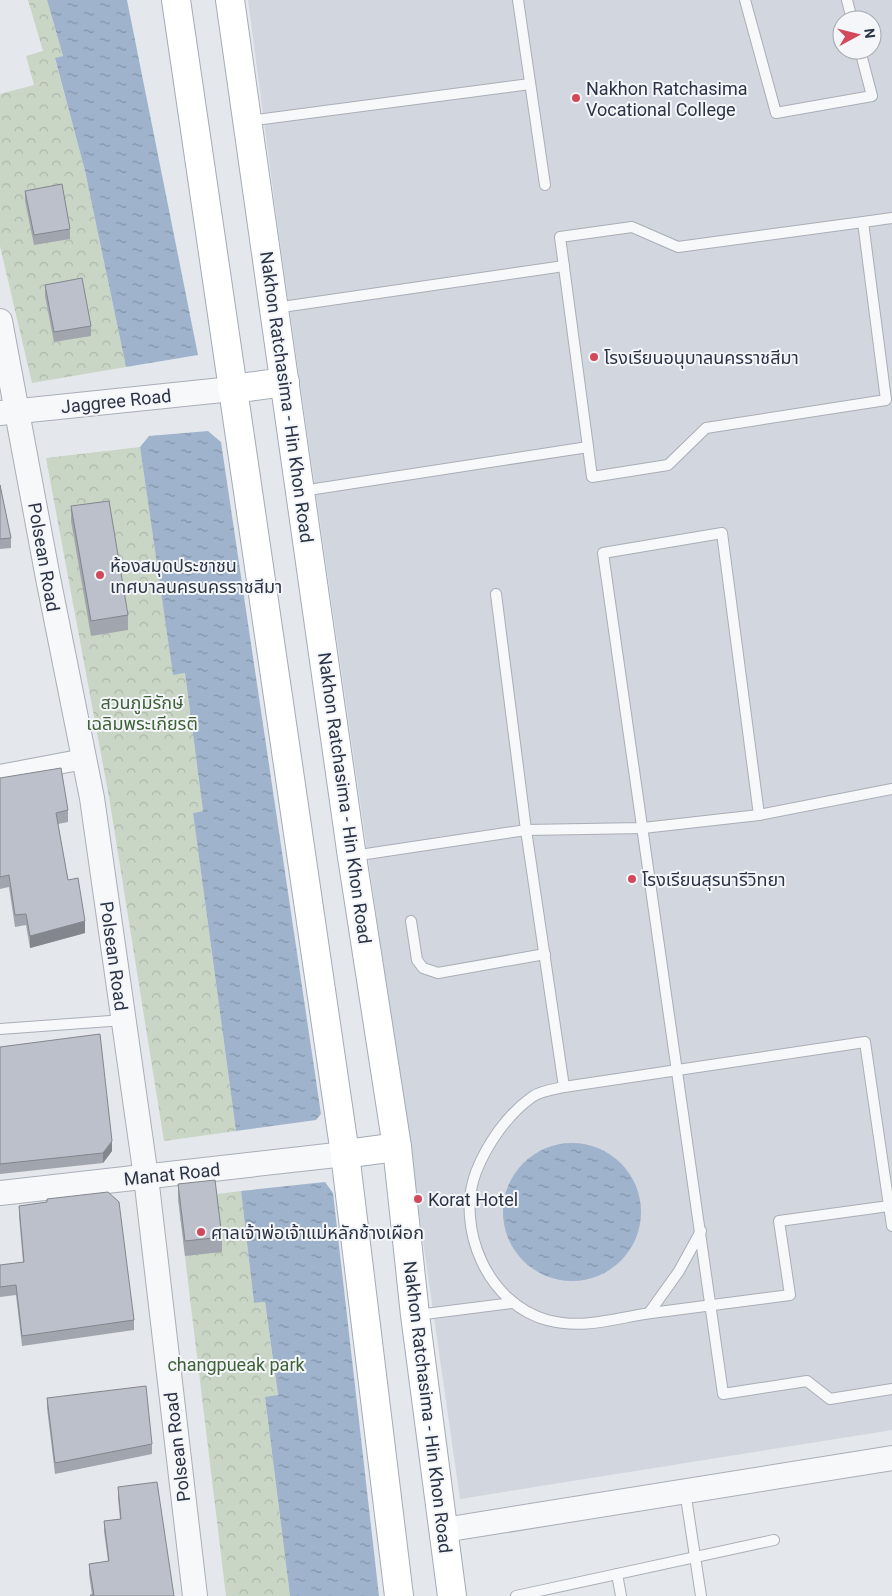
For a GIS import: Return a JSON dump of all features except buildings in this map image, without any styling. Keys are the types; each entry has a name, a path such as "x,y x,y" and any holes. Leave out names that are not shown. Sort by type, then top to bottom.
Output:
{"main road":[{"path":"176,0 345,1154 399,1596"},
{"name":"Nakhon Ratchasima - Hin Khon Road","path":"230,0 302,491 352,856 397,1147 415,1315 452,1596"},
{"path":"232,389 285,382"},
{"path":"345,1154 397,1147"}],"street":[{"name":"Polsean Road","path":"0,321 9,412 48,578 93,807 146,1176 195,1596"},
{"name":"Jaggree Road","path":"9,412 232,389"},
{"path":"0,775 84,759"},
{"name":"Manat Road","path":"0,1193 345,1154"},
{"path":"444,1530 892,1458"}],"lane":[{"path":"518,0 545,184"},
{"path":"746,0 776,113 872,96 863,60"},
{"path":"247,121 530,84"},
{"path":"863,222 886,400 706,428 668,465 592,477 560,237 632,227 678,247 892,218"},
{"path":"274,308 564,266"},
{"path":"302,491 588,447"},
{"path":"759,815 722,533 603,553 723,1394 808,1381 830,1398 892,1389"},
{"path":"496,594 526,830 564,1087"},
{"path":"352,856 526,830 643,828 759,815 892,789"},
{"path":"411,921 418,960 423,968 438,973 545,954"},
{"path":"0,1029 124,1020"},
{"path":"889,1206 779,1220 790,1295 649,1313 578,1326 545,1320 512,1303 491,1280 476,1250 470,1212 476,1174 492,1142 512,1115 533,1095 564,1087 676,1069 865,1042 892,1226"},
{"path":"649,1313 679,1271 701,1231"},
{"path":"415,1315 512,1303"},
{"path":"685,1492 701,1596"},
{"path":"516,1596 774,1540"},
{"path":"617,1574 621,1596"}],"shaded area":[{"name":"โรงเรียนสุรนารีวิทยา","path":"248,0 892,0 892,1430 460,1499 280,243"}],"green space":[{"path":"28,0 47,0 63,56 55,59 85,171 126,367 32,383 0,246 0,94 34,85 26,56 43,51"},
{"name":"สวนภูมิรักษ์ เฉลิมพระเกียรติ","path":"140,447 173,674 185,673 203,811 193,813 236,1131 164,1141 109,797 46,458"},
{"name":"changpueak park","path":"241,1191 254,1303 265,1302 278,1396 265,1398 290,1596 226,1596 178,1199"}],"water":[{"path":"47,0 127,0 198,355 126,367 85,171 55,58 63,56"},
{"path":"208,431 221,442 321,1114 316,1120 236,1131 193,813 203,811 185,673 173,675 140,447 149,436"},
{"path":"572,1143 586,1144 598,1148 610,1154 621,1163 630,1174 636,1186 640,1198 640,1226 636,1238 630,1250 621,1261 610,1270 598,1276 586,1280 572,1281 558,1280 546,1276 534,1270 523,1261 514,1250 508,1238 504,1226 503,1212 504,1198 508,1186 514,1174 523,1163 534,1154 546,1148 558,1144"},
{"path":"325,1182 333,1193 379,1596 290,1596 265,1397 278,1395 265,1302 254,1303 241,1191"}],"place":[{"name":"Nakhon Ratchasima Vocational College","path":"576,98"},
{"name":"โรงเรียนอนุบาลนครราชสีมา","path":"594,357"},
{"name":"ห้องสมุดประชาชน เทศบาลนครนครราชสีมา","path":"100,575"},
{"name":"โรงเรียนสุรนารีวิทยา","path":"632,879"},
{"name":"Korat Hotel","path":"418,1199"},
{"name":"ศาลเจ้าพ่อเจ้าแม่หลักช้างเผือก","path":"201,1232"}]}
